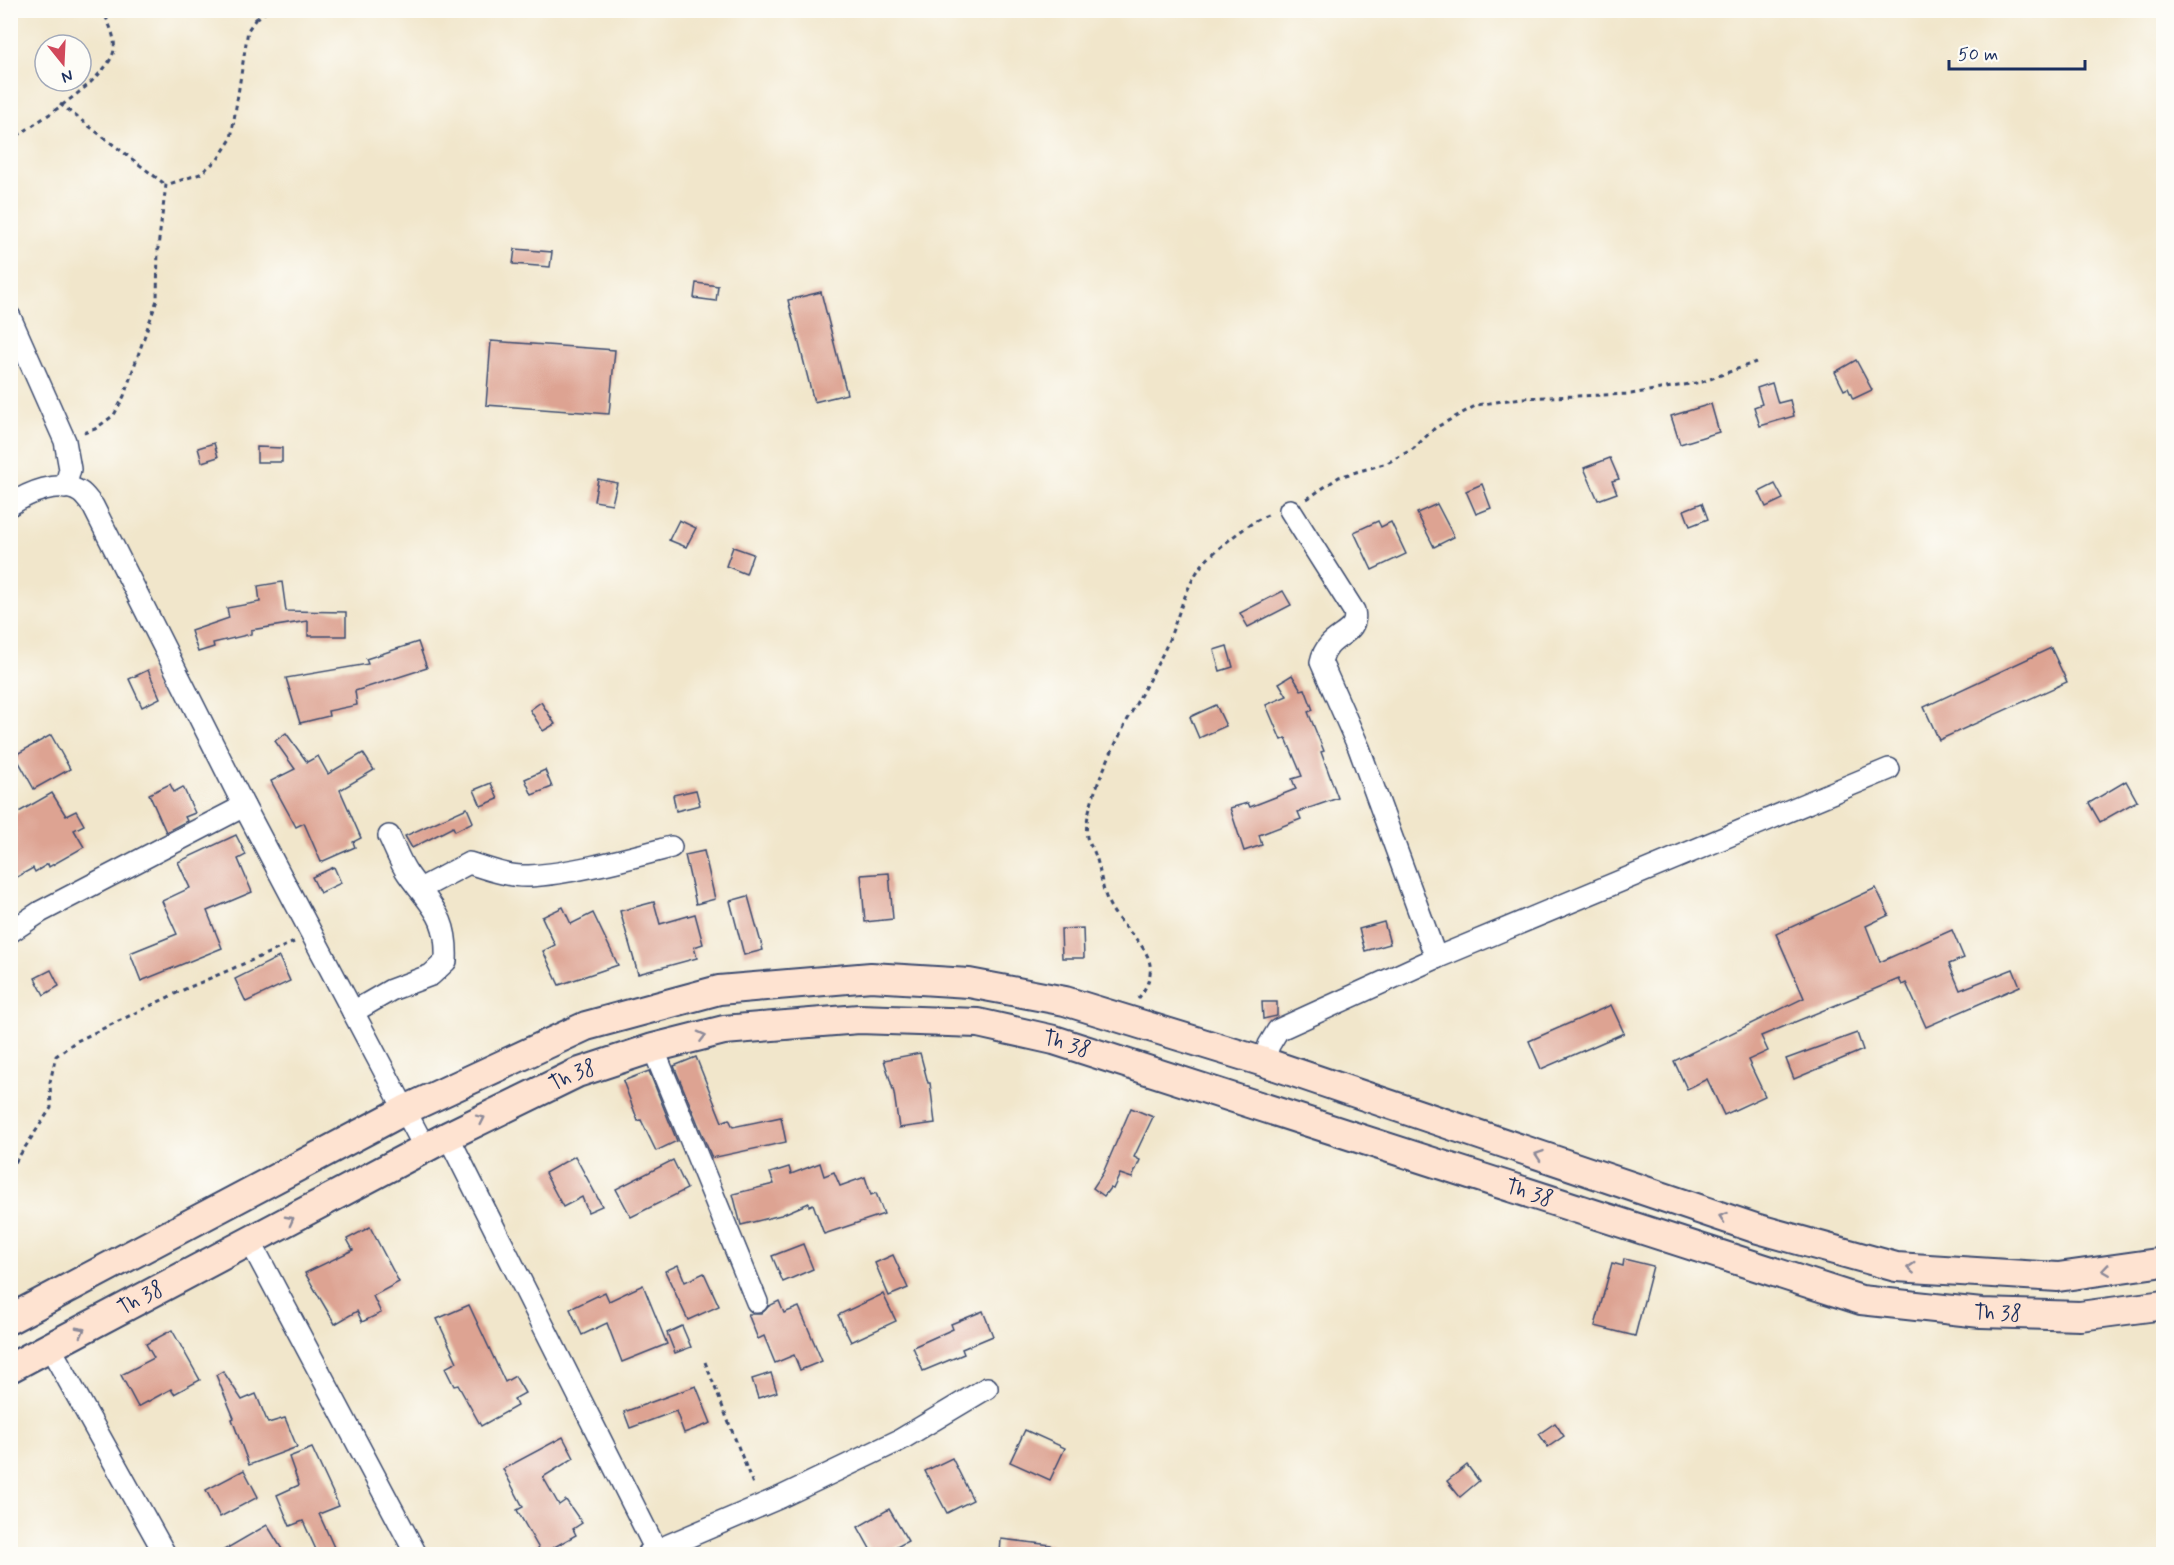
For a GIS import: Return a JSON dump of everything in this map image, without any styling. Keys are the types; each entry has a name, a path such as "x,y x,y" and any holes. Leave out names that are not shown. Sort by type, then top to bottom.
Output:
{"street":[{"path":"10,317 65,441 70,469 65,488"},
{"path":"10,505 46,488 65,488 80,492 101,518 244,806 405,1110 436,1142 654,1553 761,1506 900,1440 987,1388"},
{"path":"1290,510 1354,611 1356,621 1352,628 1332,640 1323,650 1321,662 1359,748 1436,958"},
{"path":"1264,1062 1269,1044 1278,1030 1436,958 1889,769"},
{"path":"10,932 40,912 244,806"},
{"path":"353,1012 392,990 431,975 446,962 447,935 436,912 407,872 389,836"},
{"path":"420,888 469,864 496,872 528,876 614,861 671,847"},
{"name":"Th 38","path":"10,1319 405,1110 586,1026 719,990 871,977 969,983 1065,1001 1264,1062 1755,1228 1896,1267 2058,1277 2163,1262"},
{"name":"Th 38","path":"10,1368 436,1142 577,1073 653,1048 724,1030 859,1019 978,1023 1054,1040 1861,1300 1981,1313 2080,1316 2163,1305"},
{"path":"653,1048 757,1302"},
{"path":"250,1241 416,1554"},
{"path":"50,1347 165,1554"}],"path":[{"path":"10,141 94,79 110,62 115,39 103,10"},
{"path":"253,10 255,20"},
{"path":"166,185 200,174 218,159 231,139 248,30 255,20 269,10"},
{"path":"60,105 166,185"},
{"path":"65,441 95,429 114,415 124,396 157,300 158,247 166,185"},
{"path":"1122,1019 1145,989 1151,971 1145,946 1108,903 1095,855 1087,837 1089,816 1104,769 1164,652 1198,569 1218,548 1266,515 1290,510 1339,477 1387,463 1413,449 1435,428 1477,405 1521,398 1631,394 1702,382 1756,362"},
{"path":"10,1170 51,1108 50,1082 56,1056 75,1042 183,990 312,934"},
{"path":"705,1362 761,1506"}],"building":[{"path":"515,249 552,252 550,267 513,264"},
{"path":"696,283 718,286 716,301 694,298"},
{"path":"821,292 847,394 814,402 788,300"},
{"path":"491,341 615,350 609,414 486,405"},
{"path":"1856,360 1872,390 1853,399 1848,388 1844,390 1835,372"},
{"path":"1772,383 1778,403 1790,400 1794,416 1760,426 1754,407 1762,404 1757,388"},
{"path":"1711,404 1719,432 1680,444 1671,416"},
{"path":"214,443 218,457 202,462 198,448"},
{"path":"257,447 282,448 282,462 257,462"},
{"path":"1610,458 1619,479 1612,481 1617,493 1598,500 1584,468"},
{"path":"598,479 617,483 612,504 594,501"},
{"path":"1482,484 1491,508 1476,514 1466,491"},
{"path":"1775,484 1783,499 1766,507 1759,492"},
{"path":"1702,503 1708,519 1690,526 1684,510"},
{"path":"1437,504 1454,537 1434,547 1417,513"},
{"path":"679,520 696,528 686,547 669,540"},
{"path":"1378,521 1381,527 1391,522 1406,554 1372,570 1354,532"},
{"path":"733,547 753,554 746,574 726,566"},
{"path":"282,582 286,611 346,612 346,636 308,636 308,621 251,630 251,634 213,643 214,647 198,652 191,631 229,618 227,608 260,602 258,586"},
{"path":"1283,591 1291,605 1248,627 1240,613"},
{"path":"418,642 427,668 355,691 357,705 328,711 329,716 300,723 286,678 368,664 366,659"},
{"path":"1227,646 1233,667 1220,671 1214,650"},
{"path":"2051,648 2067,682 1939,740 1924,707"},
{"path":"148,670 160,698 142,707 129,679"},
{"path":"1292,675 1301,690 1305,689 1313,710 1308,712 1324,751 1321,752 1338,798 1298,812 1301,819 1259,835 1262,845 1244,851 1230,808 1248,803 1250,807 1296,789 1292,779 1302,776 1286,738 1281,740 1266,705 1287,696 1279,683"},
{"path":"541,702 555,724 543,731 530,710"},
{"path":"1216,705 1226,726 1199,738 1190,717"},
{"path":"286,733 307,762 318,756 328,774 363,753 374,770 340,790 361,838 353,842 355,847 321,862 304,823 296,827 271,781 295,769 275,741"},
{"path":"51,735 70,769 34,789 15,755"},
{"path":"545,770 552,787 532,795 525,779"},
{"path":"2126,781 2137,801 2100,822 2089,803"},
{"path":"491,783 498,799 481,806 474,790"},
{"path":"170,784 174,792 183,787 195,813 185,817 187,821 166,832 149,794"},
{"path":"696,790 700,805 676,811 673,795"},
{"path":"52,793 66,816 76,811 84,825 74,830 84,847 49,867 48,864 35,872 33,868 10,881 10,817"},
{"path":"467,808 473,822 455,831 453,827 412,848 405,836"},
{"path":"236,835 246,855 238,859 252,892 207,911 222,948 141,981 130,953 177,934 162,901 190,888 178,862"},
{"path":"704,851 715,899 696,904 685,855"},
{"path":"334,867 341,883 320,893 312,877"},
{"path":"889,873 893,919 865,922 861,875"},
{"path":"1876,888 1889,915 1866,926 1880,962 1952,930 1964,958 1949,964 1960,990 2013,969 2020,986 1926,1027 1906,983 1902,985 1899,979 1761,1036 1768,1051 1748,1060 1765,1096 1724,1115 1707,1079 1687,1089 1674,1061 1804,998 1776,934"},
{"path":"748,896 763,950 744,955 730,901"},
{"path":"654,902 660,924 695,914 703,944 694,947 697,958 638,974 620,911"},
{"path":"563,907 571,924 593,913 618,965 559,985 543,951 555,945 542,917"},
{"path":"1384,922 1390,944 1365,951 1359,929"},
{"path":"1083,928 1084,958 1062,958 1061,929"},
{"path":"279,957 290,981 246,1002 235,979"},
{"path":"51,970 59,986 44,995 35,978"},
{"path":"1262,1002 1277,1002 1277,1016 1263,1019"},
{"path":"1611,1005 1624,1033 1541,1069 1529,1041"},
{"path":"1857,1033 1863,1050 1794,1079 1786,1059"},
{"path":"920,1053 928,1083 930,1083 935,1123 899,1128 894,1093 884,1060"},
{"path":"696,1057 722,1122 729,1119 733,1127 781,1117 786,1142 712,1158 674,1066"},
{"path":"649,1071 677,1141 656,1151 641,1120 638,1121 623,1081"},
{"path":"1131,1108 1153,1117 1134,1157 1140,1160 1132,1178 1120,1174 1113,1189 1110,1188 1104,1196 1093,1188 1103,1173"},
{"path":"575,1156 602,1206 588,1212 582,1197 563,1207 545,1173"},
{"path":"673,1160 687,1189 631,1217 616,1189"},
{"path":"820,1163 824,1176 834,1172 840,1186 865,1177 871,1195 876,1193 884,1214 824,1234 813,1204 809,1206 809,1203 781,1215 741,1225 733,1194 774,1184 770,1173 789,1167 791,1174"},
{"path":"370,1227 399,1282 373,1296 381,1313 362,1322 357,1311 335,1324 305,1273 353,1250 347,1239"},
{"path":"803,1244 813,1269 783,1282 772,1256"},
{"path":"893,1255 908,1288 889,1296 875,1263"},
{"path":"1624,1259 1653,1266 1635,1336 1595,1326 1612,1263 1623,1266"},
{"path":"678,1265 685,1282 704,1273 719,1306 688,1320 665,1271"},
{"path":"643,1285 667,1344 622,1362 607,1323 582,1335 570,1309 605,1292 609,1301"},
{"path":"883,1294 896,1321 851,1342 838,1315"},
{"path":"779,1301 784,1313 799,1307 822,1361 800,1370 794,1355 775,1363 764,1336 758,1339 748,1314 761,1314 769,1306"},
{"path":"469,1305 505,1382 515,1376 525,1393 514,1399 517,1406 481,1426 458,1385 454,1386 445,1368 457,1362 437,1319"},
{"path":"983,1311 993,1336 962,1349 964,1354 923,1371 913,1347 953,1329 951,1324"},
{"path":"682,1326 691,1347 675,1353 667,1333"},
{"path":"172,1330 200,1380 174,1394 171,1389 138,1407 121,1375 154,1358 146,1344"},
{"path":"223,1371 242,1400 256,1394 268,1423 285,1418 297,1447 249,1465 232,1419 234,1418 216,1375"},
{"path":"771,1373 777,1392 758,1398 752,1379"},
{"path":"696,1386 711,1423 684,1433 676,1411 630,1428 624,1412"},
{"path":"1555,1423 1564,1436 1548,1447 1539,1434"},
{"path":"1025,1430 1065,1448 1050,1480 1010,1462"},
{"path":"563,1437 574,1458 543,1477 559,1505 566,1500 582,1523 573,1529 576,1535 542,1554 517,1510 523,1507 503,1469"},
{"path":"312,1448 339,1506 319,1514 337,1554 318,1554 303,1521 290,1526 277,1495 299,1485 289,1457"},
{"path":"952,1458 973,1500 947,1513 925,1471"},
{"path":"1467,1465 1479,1481 1460,1497 1447,1481"},
{"path":"244,1470 258,1497 220,1517 206,1490"},
{"path":"889,1509 908,1541 884,1554 873,1554 858,1527"},
{"path":"267,1525 285,1554 217,1554"},
{"path":"1001,1539 1051,1545 1050,1554 1000,1554"}]}
